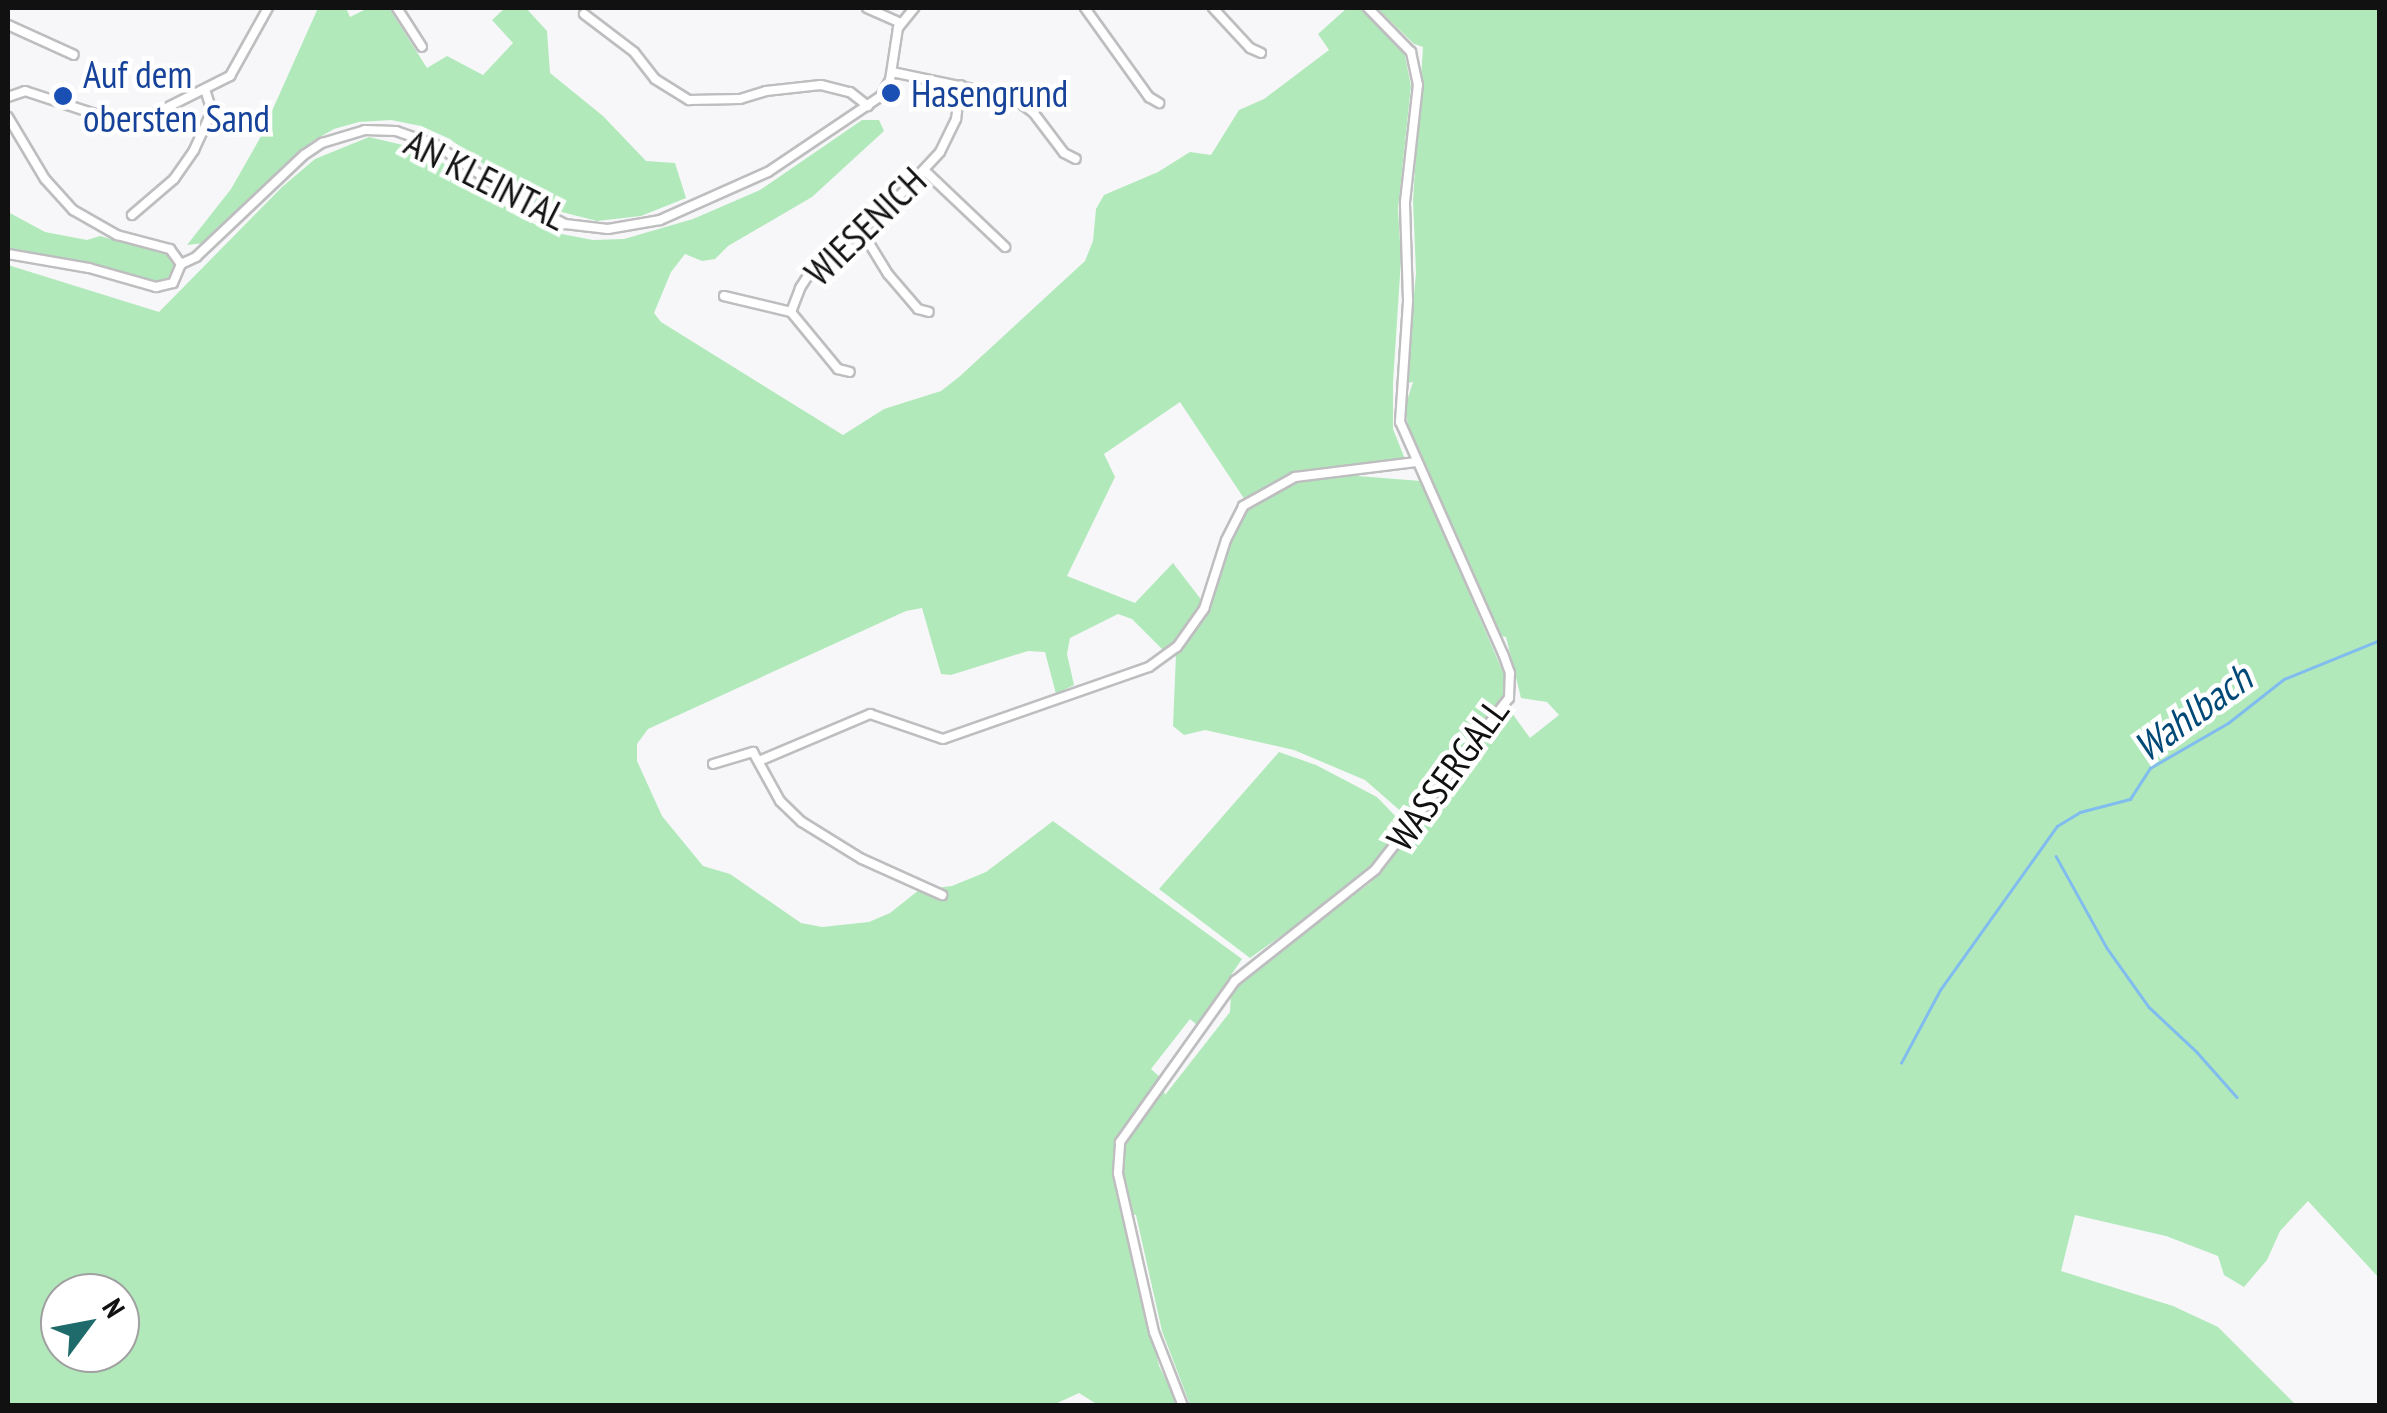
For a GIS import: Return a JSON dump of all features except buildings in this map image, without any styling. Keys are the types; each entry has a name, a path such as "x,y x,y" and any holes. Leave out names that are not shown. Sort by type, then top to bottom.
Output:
{"street":[{"path":"8,97 25,91 125,120 148,117 206,92 239,66 268,8"},
{"path":"397,8 422,47"},
{"path":"867,8 900,23"},
{"path":"584,14 634,52 654,79 689,100 740,99 766,91 821,85 850,92 868,106 885,91 900,23 914,8"},
{"path":"1085,8 1149,97 1159,102"},
{"path":"1213,8 1250,48 1261,54"},
{"name":"WASSERGALL","path":"1182,1406 1154,1332 1118,1173 1120,1142 1235,981 1376,870 1509,698 1510,672 1503,654 1404,441 1400,398 1408,300 1404,202 1418,85 1411,52 1368,8"},
{"path":"8,26 74,55"},
{"path":"892,72 999,92 1023,103 1064,153 1076,159"},
{"name":"WIESENICH","path":"792,312 800,288 816,265 861,230 924,170 950,136 961,85"},
{"path":"132,214 174,179 194,150 212,111 206,92"},
{"name":"AN KLEINTAL","path":"8,254 89,268 156,288 173,283 180,264 196,257 304,155 346,134 365,130 416,137 470,166 541,214 565,224 608,229 660,220 744,186 868,106"},
{"path":"8,117 45,179 72,210 117,235 170,249 180,264"},
{"path":"924,170 1005,248"},
{"path":"861,230 888,274 918,308 928,312"},
{"name":"WIESENICH","path":"724,296 792,312 838,369 850,372"},
{"path":"759,761 870,714 943,739 1149,667 1177,647 1204,609 1226,540 1243,506 1295,476 1416,462"},
{"path":"713,764 748,752 759,761 780,801 802,822 851,853 942,896"}],"green space":[{"path":"318,8 346,8 350,17 368,8 389,8 427,68 447,56 483,75 513,43 492,20 505,8 526,8 547,31 550,73 603,116 646,161 675,163 686,198 641,216 597,221 550,209 527,197 450,139 421,126 391,120 359,122 334,129 311,142 204,243 187,245 231,189 259,140"},
{"path":"1347,8 1359,8 1404,51 1411,86 1398,209 1401,260 1393,382 1393,429 1405,459 1294,472 1245,500 1180,402 1104,454 1115,477 1067,576 1135,603 1173,563 1203,602 1165,652 1132,619 1118,614 1070,638 1067,654 1074,685 1056,694 1045,652 1028,651 951,675 941,674 922,608 906,611 648,729 637,744 637,761 662,816 703,866 730,874 801,923 822,927 869,922 890,913 919,890 952,886 986,872 1053,821 1242,959 1197,1025 1190,1019 1151,1069 1161,1078 1165,1095 1230,1012 1231,993 1241,980 1370,883 1509,709 1530,738 1559,715 1547,702 1521,698 1506,637 1500,636 1410,438 1405,407 1413,382 1406,383 1416,273 1413,200 1423,47 1414,44 1377,8 2379,8 2379,1278 2308,1201 2280,1231 2267,1260 2244,1287 2224,1275 2218,1256 2166,1236 2075,1215 2061,1271 2173,1306 2218,1327 2296,1405 1190,1405 1162,1331 1136,1215 1124,1213 1159,1366 1179,1405 1098,1405 1079,1393 1051,1406 8,1405 8,265 159,312 282,187 315,159 369,137 424,150 520,217 551,232 593,240 624,239 693,219 760,190 862,120 879,120 884,131 812,197 728,246 715,259 702,261 685,254 671,272 654,313 661,322 843,435 884,409 941,391 959,377 1085,261 1093,241 1096,209 1104,195 1158,172 1190,152 1211,155 1239,110 1264,99 1329,50 1318,34"},
{"path":"8,212 45,232 87,240 100,236 168,255 175,264 172,275 159,283 8,249"},
{"path":"1332,474 1421,481 1506,679 1504,701 1412,815 1404,814 1365,780 1294,750 1205,730 1184,735 1173,726 1176,654 1206,618 1238,520 1256,502 1296,480"},
{"path":"1279,752 1316,765 1377,797 1401,822 1402,831 1364,877 1250,958 1159,889"}],"waterway":[{"name":"Wahlbach","path":"1901,1063 1940,990 2057,826 2080,812 2130,799 2150,768 2228,723 2284,679 2380,640"},
{"name":"Wahlbach","path":"2056,856 2107,948 2149,1007 2237,1097"}],"place":[{"name":"Hasengrund","path":"891,93"},
{"name":"Auf dem obersten Sand","path":"63,96"}]}
